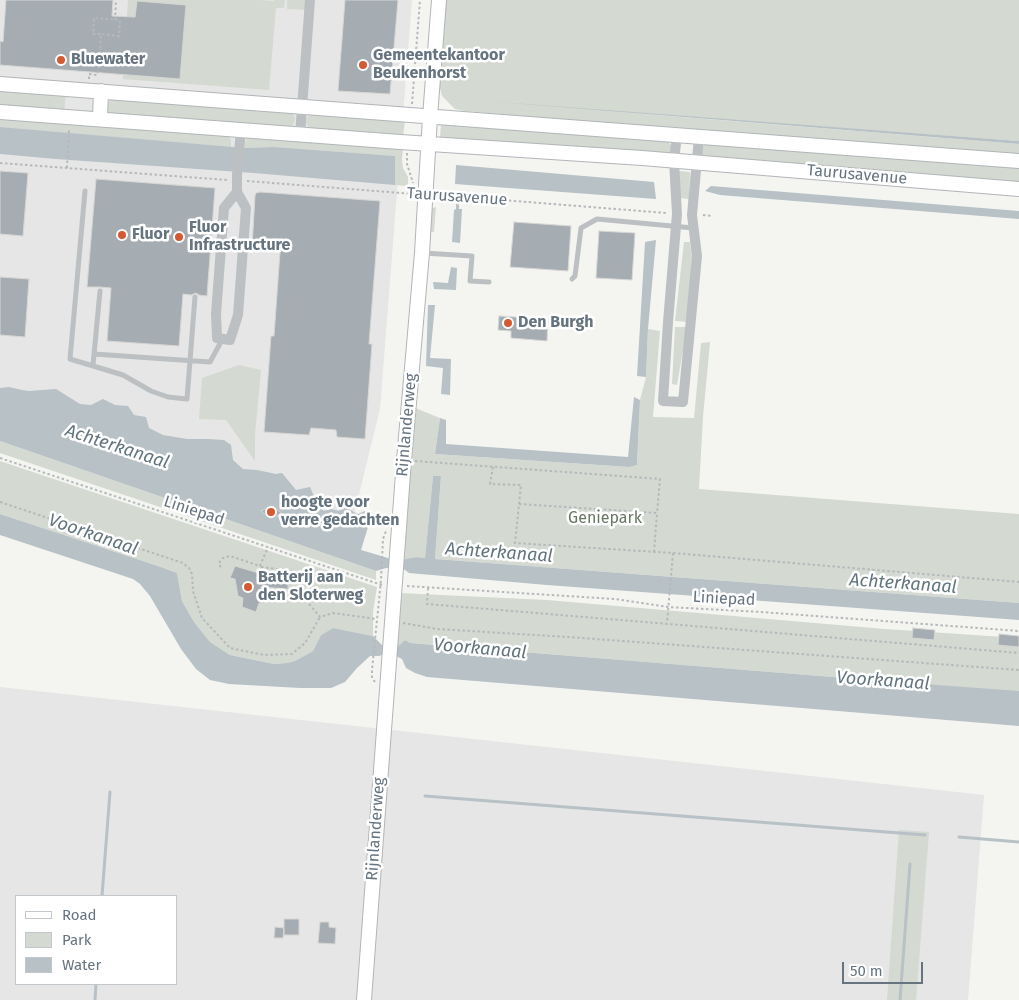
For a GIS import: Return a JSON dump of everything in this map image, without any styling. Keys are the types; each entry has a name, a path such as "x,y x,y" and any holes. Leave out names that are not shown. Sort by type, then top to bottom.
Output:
{"main road":[{"name":"Rijnlanderweg","path":"364,1000 404,460 422,252 424,194 439,0"},
{"name":"Taurusavenue","path":"0,84 1019,161"},
{"path":"100,119 101,92"},
{"name":"Taurusavenue","path":"0,112 300,135 674,160 1019,188"}],"street":[{"path":"300,135 310,0"},
{"path":"237,192 224,208 216,314 217,338 230,340 238,315 246,208 237,192 241,130"},
{"path":"677,135 674,160 677,214 663,401 683,402 697,256 692,214 698,137"}],"lane":[{"path":"85,191 70,358 123,374 151,391 168,397 187,399 195,297"},
{"path":"572,279 575,276 581,228 597,219 693,228"},
{"path":"422,252 472,256 470,281 489,282"},
{"path":"93,365 100,291"},
{"path":"94,354 210,362 223,339"}],"path":[{"path":"115,20 116,0"},
{"path":"411,116 420,0"},
{"path":"94,18 120,20 119,36 101,34 93,34 94,18"},
{"path":"89,81 90,74 97,75 101,34"},
{"path":"67,168 69,130"},
{"name":"Taurusavenue","path":"0,163 237,178 677,214"},
{"path":"692,214 712,216"},
{"name":"Liniepad","path":"0,458 380,585"},
{"path":"404,460 660,481 654,552"},
{"path":"493,467 490,484 521,485 515,543 673,553 1019,582"},
{"path":"0,502 183,563 192,574 193,591 202,618 230,648 264,655 292,654 305,643 320,617 333,613 377,619 391,628 568,637 1019,670"},
{"path":"519,504 657,513"},
{"path":"372,670 383,538"},
{"path":"260,566 268,547"},
{"path":"673,553 667,624 1019,653"},
{"path":"221,568 219,565 220,561 230,556 260,566 300,573 304,577 305,581 303,584"},
{"name":"Liniepad","path":"667,624 427,604 428,588 615,599 668,607 1019,631"},
{"path":"309,604 320,617"}],"shaded area":[{"path":"0,0 412,0 380,409 351,527 0,401"},
{"path":"0,687 984,795 968,1000 0,1000"}],"green space":[{"path":"128,0 285,0 284,8 276,8 269,90 123,79"},
{"path":"287,0 306,0 305,10 287,9"},
{"path":"445,0 1019,0 1019,141 619,112 1019,144 1019,154 744,135 455,109 442,96 439,84"},
{"path":"0,89 66,94 64,112 0,107"},
{"path":"114,97 289,111 295,118 291,127 286,129 113,115 108,111 108,106"},
{"path":"310,114 405,120 403,137 313,131 306,122"},
{"path":"0,117 223,133 229,137 231,147 0,127"},
{"path":"441,123 669,142 673,148 668,156 440,138"},
{"path":"253,136 403,148 403,168 408,177 408,186 395,185 395,156 274,147 245,148 247,139"},
{"path":"706,144 1019,167 1019,183 705,159 700,153 702,147"},
{"path":"679,171 690,172 689,199 680,198"},
{"path":"436,207 434,232 427,231 429,209"},
{"path":"684,242 690,242 692,257 688,322 675,321"},
{"path":"675,327 687,327 677,385 672,384"},
{"name":"Geniepark","path":"648,329 660,331 653,417 694,418 701,343 710,342 699,489 1019,514 1019,603 435,559 441,476 433,476 425,558 416,557 402,561 415,408 440,418 435,454 629,467 637,465 640,400 646,377"},
{"path":"239,365 261,370 255,434 255,461 226,420 199,419 202,378"},
{"path":"0,441 376,571 376,580 0,453"},
{"path":"0,461 377,587 373,612 373,636 333,628 321,635 313,651 295,661 287,663 274,664 230,655 210,642 194,622 182,601 177,573 0,514"},
{"path":"400,593 547,600 885,629 1019,638 1019,692 410,643 405,640 395,649"},
{"path":"899,830 929,832 916,1000 887,1000"}],"water":[{"path":"486,101 1019,141 1019,144"},
{"path":"0,127 245,148 274,147 395,156 395,185 0,154"},
{"path":"456,165 654,182 656,199 455,184"},
{"path":"711,186 1019,211 1019,219 720,195 705,191"},
{"path":"456,204 459,204 459,209 462,209 460,243 452,242"},
{"path":"656,240 646,377 637,376 645,242"},
{"path":"451,267 457,268 456,290 434,289 433,282 448,283"},
{"path":"428,305 435,305 430,358 451,359 450,395 441,394 443,368 426,366"},
{"name":"Achterkanaal","path":"9,387 29,391 56,389 80,404 91,405 103,399 115,405 128,406 134,415 146,417 149,428 163,435 187,439 224,440 231,445 233,460 243,469 276,474 282,473 296,490 310,487 316,501 324,511 331,509 339,511 344,503 349,503 350,510 358,514 365,511 365,521 368,527 361,550 398,561 416,557 425,558 433,476 441,476 435,559 1019,603 1019,620 547,585 409,573 401,567 376,571 0,441 0,388"},
{"path":"634,397 640,400 637,465 629,467 435,454 440,418 446,420 446,444 628,457"},
{"name":"Voorkanaal","path":"0,514 177,573 182,601 194,622 210,642 230,655 274,664 295,661 313,651 321,635 333,628 373,636 383,646 395,649 405,640 410,643 1019,691 1019,726 427,677 406,668 402,659 394,655 385,654 370,656 345,682 331,688 229,684 210,680 196,669 181,649 150,596 140,584 133,579 0,535"}],"building":[{"path":"6,0 113,0 112,16 135,17 137,1 186,5 180,79 0,65 0,41 3,42"},
{"path":"345,0 398,0 390,94 338,91"},
{"path":"0,171 28,173 23,236 0,234"},
{"path":"96,179 215,188 207,296 196,293 191,295 183,294 179,346 107,341 111,288 87,287"},
{"path":"256,193 380,201 369,344 372,344 365,439 337,437 336,430 311,428 309,435 264,432 271,336 274,336 280,252 255,250 252,248 255,196"},
{"path":"514,222 571,226 568,271 510,267"},
{"path":"599,231 635,233 632,280 596,278"},
{"path":"0,277 29,279 25,337 0,335"},
{"path":"499,316 548,319 547,341 511,338 511,331 498,330"},
{"path":"273,506 282,514 270,518 261,511"},
{"path":"235,566 262,574 288,577 288,589 261,587 266,603 259,603 256,612 242,607 243,598 238,596 235,579 230,578"},
{"path":"913,628 935,630 934,640 912,638"},
{"path":"999,634 1019,636 1019,647 998,645"},
{"path":"284,919 299,919 299,935 284,935"},
{"path":"320,922 329,922 329,927 336,928 335,944 318,943"},
{"path":"275,927 284,928 283,938 274,938"}],"waterway":[{"path":"102,895 110,792"},
{"path":"425,796 925,835"},
{"path":"959,837 1019,842"},
{"path":"900,1000 910,864"},
{"path":"95,1000 96,985"}],"place":[{"name":"Bluewater","path":"61,60"},
{"name":"Gemeentekantoor Beukenhorst","path":"363,65"},
{"name":"Fluor","path":"122,235"},
{"name":"Fluor Infrastructure","path":"179,237"},
{"name":"Den Burgh","path":"508,323"},
{"name":"hoogte voor verre gedachten","path":"271,512"},
{"name":"Batterij aan den Sloterweg","path":"248,587"}]}
